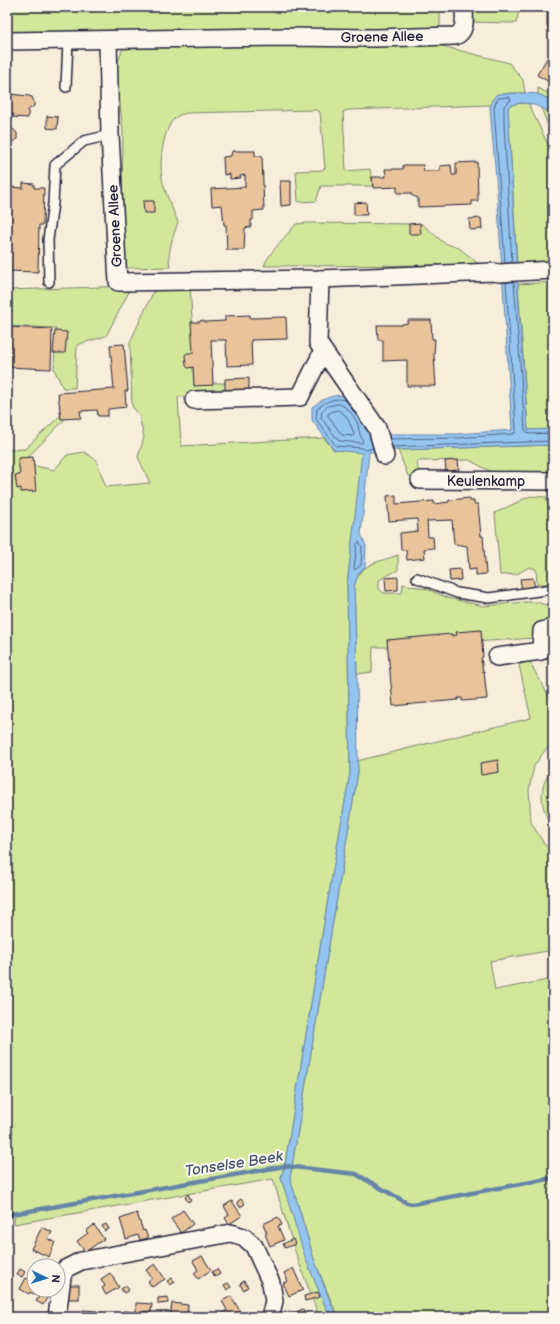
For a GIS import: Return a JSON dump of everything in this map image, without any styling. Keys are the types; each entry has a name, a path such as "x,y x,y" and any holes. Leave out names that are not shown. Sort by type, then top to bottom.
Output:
{"street":[{"name":"Groene Allee","path":"7,41 455,36 460,34 463,29 464,7"},
{"name":"Groene Allee","path":"108,40 110,135 118,282 320,279 553,270"},
{"path":"320,279 318,343 377,428 385,456"},
{"path":"194,400 300,397 324,351"},
{"name":"Keulenkamp","path":"420,480 553,481"},
{"path":"497,657 541,651 542,630 553,628"},
{"path":"58,1317 62,1277 65,1269 81,1261 231,1233 244,1237 254,1246 270,1283 274,1300 270,1317"}],"lane":[{"path":"66,87 68,41"},
{"path":"48,282 48,240 55,165 84,141 110,135"},
{"path":"417,578 457,593 488,598 553,589"}],"green space":[{"path":"7,7 440,7 440,33 7,34"},
{"path":"474,7 520,7 516,23 470,22"},
{"path":"126,41 438,45 509,63 523,80 525,93 509,93 492,100 490,105 348,110 343,112 346,171 370,169 373,186 321,186 316,201 298,202 296,171 322,170 325,168 320,112 316,110 187,113 178,116 172,122 165,137 161,164 162,178 165,189 178,222 172,239 169,255 170,267 123,268 121,250 123,132 116,66"},
{"path":"538,88 553,96 553,101 538,94"},
{"path":"528,103 553,155 553,261 517,264 508,107 513,104"},
{"path":"541,108 553,114 553,137"},
{"path":"296,224 422,224 444,243 459,248 480,265 264,266 273,251"},
{"path":"553,282 553,429 528,430 518,284"},
{"path":"132,286 106,336 77,345 75,388 63,388 54,369 56,328 7,326 7,290"},
{"path":"156,286 190,286 196,383 236,383 236,395 178,397 181,446 324,438 334,450 363,452 347,586 350,773 285,1164 281,1178 325,1306 331,1317 319,1317 296,1254 273,1179 14,1224 15,1212 7,1213 7,450 25,449 64,412 73,411 22,463 54,470 67,455 84,452 96,460 106,487 150,483 138,457 144,438 139,415 132,406 130,342"},
{"path":"553,445 553,473 497,475 469,460 417,461 419,476 408,476 398,450"},
{"path":"530,496 546,497 553,527 553,581 546,584 537,584 536,569 529,567 517,574 500,575 495,513"},
{"path":"398,555 398,570 379,580 379,589 384,593 402,593 403,584 427,589 448,598 484,606 537,602 548,606 553,611 553,626 536,638 373,647 372,672 357,674 354,586 357,578 365,568 371,564"},
{"path":"529,661 553,704 553,746 546,749 534,766 529,790 531,822 544,844 553,852 553,950 490,961 495,990 553,979 553,1317 403,1317 396,1314 384,1314 377,1317 339,1317 314,1259 290,1178 358,772 357,761 531,718 519,665"},
{"path":"553,768 553,830 543,806 542,791 544,783"}],"water":[{"path":"497,94 538,94 553,101 553,114 537,106 525,103 514,104 508,107 519,308 528,430 553,429 553,445 369,452 361,534 366,546 365,567 359,573 354,586 358,772 290,1178 314,1259 332,1306 339,1317 331,1317 306,1260 281,1178 285,1164 350,773 347,586 362,453 334,450 312,420 312,407 334,396 350,398 361,412 369,434 457,434 512,430 497,190 490,108 492,100"}],"building":[{"path":"551,7 553,7 553,38 547,25 547,15"},
{"path":"553,48 553,84 537,75"},
{"path":"7,92 9,92 9,94 32,97 34,106 28,110 28,118 13,117 14,114 7,114"},
{"path":"47,116 58,117 57,129 47,128"},
{"path":"7,129 13,129 17,133 17,139 11,143 11,150 7,150"},
{"path":"232,151 255,151 255,156 262,156 264,210 253,211 251,227 245,228 244,250 227,250 226,225 224,225 222,205 212,206 211,189 245,187 245,175 240,176 241,178 230,179 230,174 224,175 223,157 231,156"},
{"path":"477,162 478,201 472,201 472,205 418,207 418,198 411,195 411,193 397,193 397,187 373,188 372,177 386,177 385,169 403,169 403,165 423,165 424,171 440,171 440,166 451,165 452,175 456,175 456,163"},
{"path":"280,181 291,181 291,205 281,206"},
{"path":"23,183 34,184 34,188 44,188 43,225 39,225 38,272 7,271 8,187 23,188"},
{"path":"143,201 154,201 154,213 144,213"},
{"path":"366,202 367,215 354,215 354,203"},
{"path":"481,218 482,229 470,230 469,219"},
{"path":"420,223 421,234 409,234 409,224"},
{"path":"250,315 250,318 286,317 287,339 251,340 252,365 227,366 226,340 211,340 213,385 194,386 193,367 188,368 186,366 185,355 187,353 193,353 191,322 200,322 201,320 206,322 225,321 225,316"},
{"path":"408,320 431,320 432,339 435,339 434,355 436,386 407,386 407,360 383,361 383,340 378,340 377,325 402,325 408,323"},
{"path":"7,327 52,329 51,369 7,367"},
{"path":"55,331 67,332 65,353 53,353"},
{"path":"124,344 128,391 125,391 126,407 108,409 108,416 98,416 97,410 80,411 81,418 61,419 58,393 114,389 110,345"},
{"path":"249,378 249,390 225,391 225,379"},
{"path":"33,457 36,491 21,492 21,488 17,489 15,475 20,475 18,458"},
{"path":"458,460 459,470 446,471 445,461"},
{"path":"396,495 396,504 434,501 434,504 449,502 449,500 470,498 470,501 474,501 474,504 478,504 481,536 483,536 486,574 476,575 476,569 469,570 467,546 454,544 452,520 427,521 428,537 433,537 434,548 424,549 425,558 407,560 406,550 401,550 400,533 418,531 417,519 389,521 387,496"},
{"path":"460,569 461,580 450,581 449,570"},
{"path":"398,577 398,590 386,591 385,578"},
{"path":"533,578 535,588 522,590 520,579"},
{"path":"481,630 483,657 481,658 487,699 462,701 462,698 458,698 458,700 393,706 387,640 452,634 452,636 457,635 456,632"},
{"path":"498,760 499,772 481,775 480,763"},
{"path":"188,1194 191,1200 188,1202 185,1197"},
{"path":"241,1199 245,1204 240,1207 237,1202"},
{"path":"232,1201 242,1216 229,1224 225,1218 229,1215 224,1206"},
{"path":"183,1210 193,1224 181,1233 171,1219"},
{"path":"137,1213 143,1231 145,1230 148,1238 140,1240 138,1235 126,1239 120,1219"},
{"path":"278,1217 282,1225 278,1226 284,1240 270,1246 263,1224"},
{"path":"106,1224 109,1229 105,1231 102,1226"},
{"path":"94,1225 104,1239 85,1252 77,1241 88,1233 86,1231"},
{"path":"42,1227 52,1232 48,1239 55,1242 49,1257 31,1249"},
{"path":"293,1239 295,1244 285,1248 283,1244"},
{"path":"202,1256 211,1270 198,1279 194,1273 198,1270 193,1261"},
{"path":"155,1264 165,1279 152,1287 148,1281 152,1278 146,1270"},
{"path":"293,1268 303,1290 289,1296 283,1283 288,1281 284,1273"},
{"path":"20,1269 25,1272 22,1277 17,1275"},
{"path":"217,1269 220,1274 215,1277 212,1272"},
{"path":"110,1273 119,1287 106,1295 102,1288 105,1286 101,1279"},
{"path":"26,1278 26,1292 20,1289"},
{"path":"172,1278 175,1282 170,1285 167,1281"},
{"path":"244,1281 248,1287 243,1290 240,1284"},
{"path":"228,1283 231,1287 227,1290 224,1285"},
{"path":"68,1285 79,1285 79,1299 68,1299"},
{"path":"126,1286 129,1290 124,1293 121,1289"},
{"path":"318,1292 320,1297 305,1301 304,1296"},
{"path":"231,1296 240,1311 230,1317 226,1317 223,1313 227,1310 222,1301"},
{"path":"168,1297 168,1303 158,1304 158,1298"},
{"path":"38,1298 47,1298 43,1305 36,1301"},
{"path":"136,1303 152,1304 151,1312 144,1311 143,1317 123,1317 123,1311 136,1312"},
{"path":"172,1303 188,1305 187,1317 170,1317"},
{"path":"303,1309 306,1317 292,1317 291,1314"},
{"path":"83,1310 97,1311 96,1317 75,1317 78,1313 82,1316"}],"waterway":[{"name":"Tonselse Beek","path":"7,1215 285,1166 356,1174 407,1203 412,1204 553,1178"}]}
